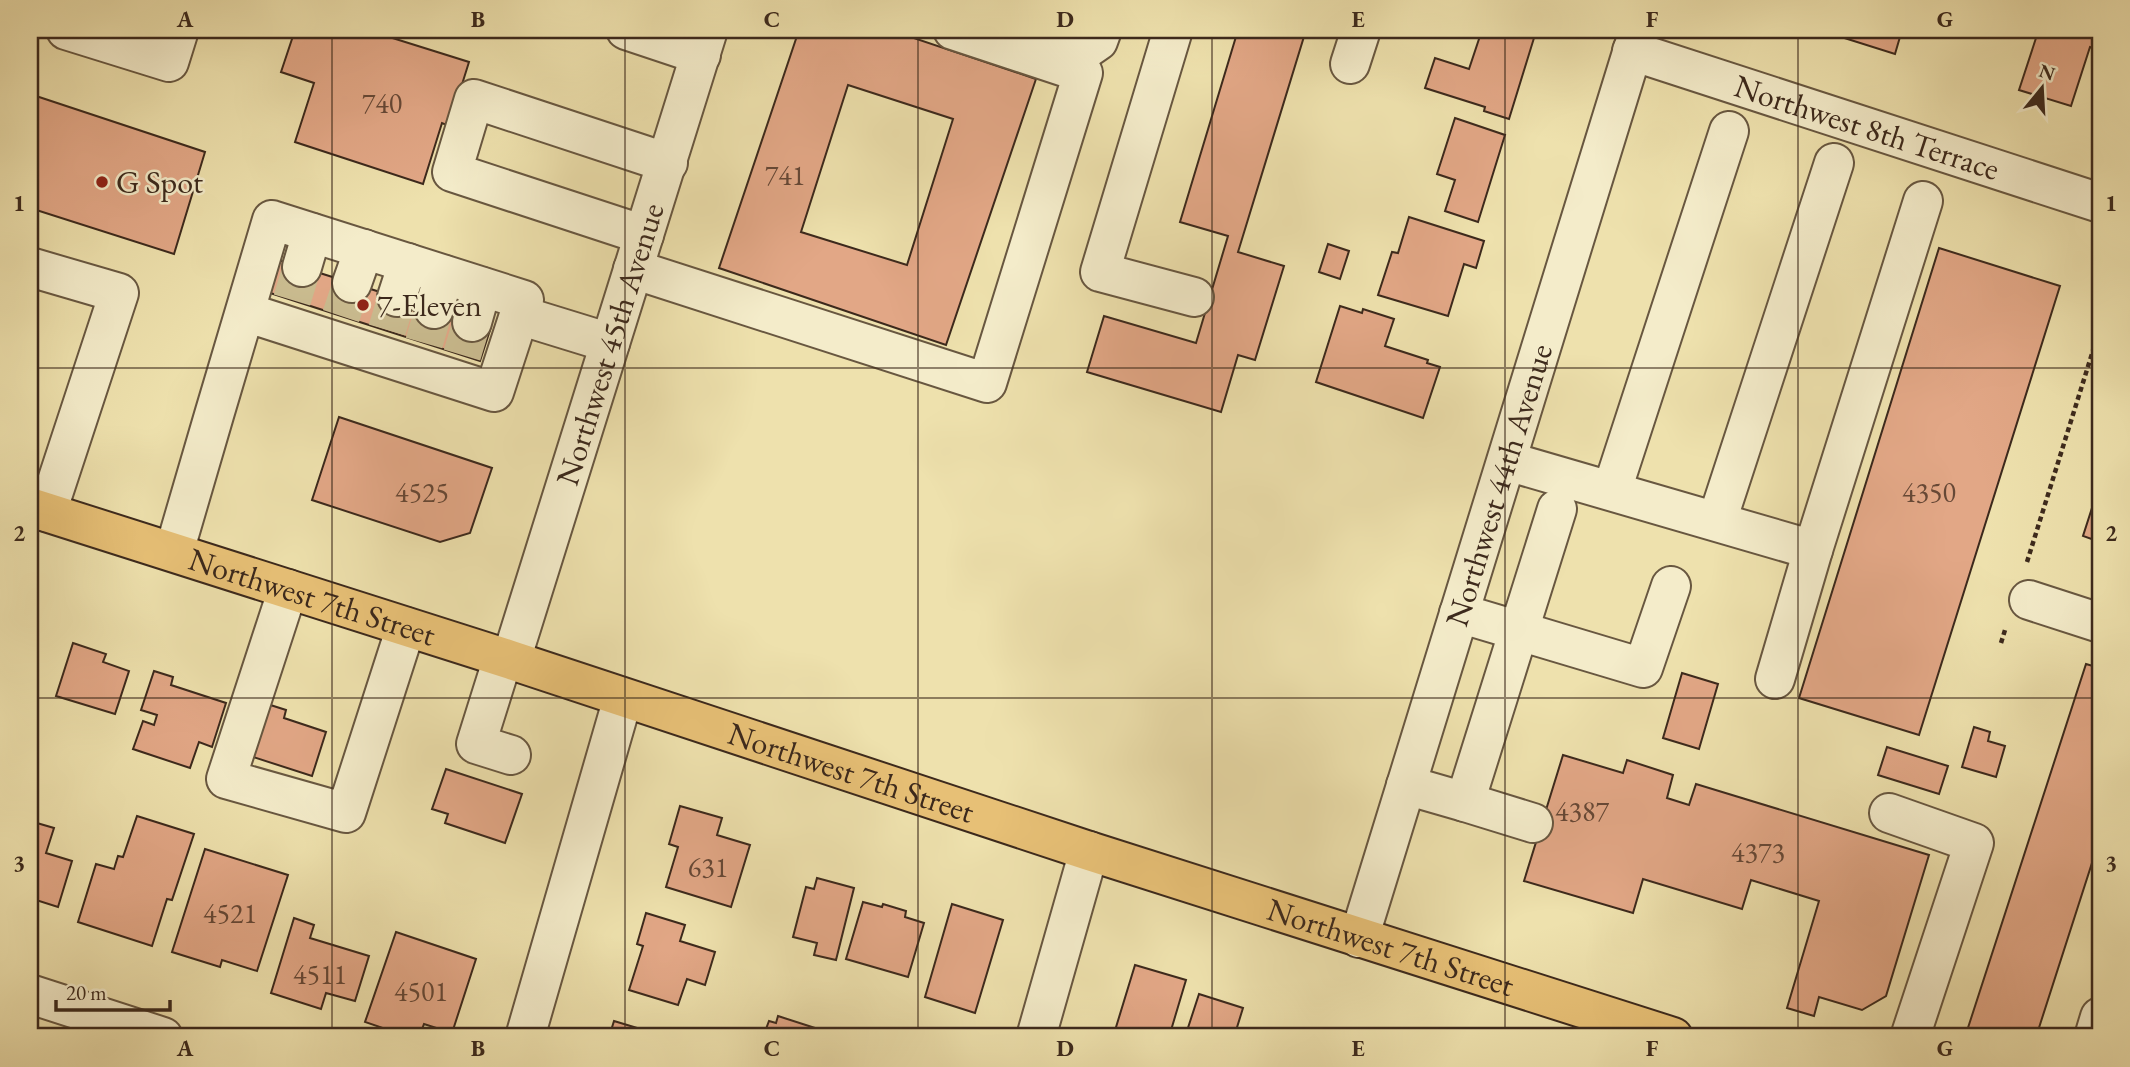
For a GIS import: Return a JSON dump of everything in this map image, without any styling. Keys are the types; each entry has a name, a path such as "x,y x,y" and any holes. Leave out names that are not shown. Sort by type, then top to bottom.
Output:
{"main road":[{"name":"Northwest 7th Street","path":"38,509 507,659 1359,938 1631,1031 1673,1037"}],"street":[{"path":"66,30 169,62 179,30"},
{"path":"626,30 705,42"},
{"path":"668,163 474,99 452,172 638,252 986,383 1083,73 953,30"},
{"path":"1025,30 1094,40"},
{"path":"1173,30 1100,272 1194,297"},
{"name":"Northwest 8th Terrace","path":"1636,41 2100,203"},
{"name":"Northwest 44th Avenue","path":"1359,938 1636,41"},
{"name":"Northwest 45th Avenue","path":"511,755 476,744 507,659 705,42"},
{"path":"1612,490 1729,131"},
{"path":"1717,521 1834,163"},
{"path":"1775,678 1923,201"},
{"path":"174,552 272,220 298,281 468,336"},
{"path":"30,267 119,293 38,509"},
{"path":"245,312 298,281 430,323 468,336 494,392 524,300 468,336"},
{"path":"519,315 610,343"},
{"path":"1507,461 1813,550"},
{"path":"1465,802 1557,509"},
{"path":"2028,582 2100,623"},
{"path":"1459,613 1643,668 1671,586"},
{"path":"288,589 226,779 346,813 406,627"},
{"path":"525,1037 623,698"},
{"path":"1406,785 1533,823"},
{"path":"1889,813 1974,843 1910,1037"},
{"path":"1036,1037 1089,851"},
{"path":"30,994 163,1037"},
{"path":"2094,1037 2100,1017"}],"path":[{"path":"2028,582 2100,328"},
{"path":"2001,643 2005,629"}],"building":[{"path":"295,30 367,30 469,62 449,126 442,123 423,184 295,142 314,83 281,72"},
{"path":"799,30 890,30 1036,79 946,345 719,268","holes":["848,85 953,119 907,265 801,232"]},
{"path":"1238,30 1306,30 1238,252 1284,266 1255,360 1238,355 1221,412 1087,372 1104,316 1196,343 1228,236 1180,222"},
{"path":"1482,30 1508,30 1534,38 1509,119 1484,111 1485,107 1425,88 1435,58 1469,69"},
{"path":"1819,30 1902,30 1895,54"},
{"path":"2022,30 2100,30 2100,50 2090,47 2071,106 2019,90 2037,35"},
{"path":"30,94 205,152 174,254 30,208"},
{"path":"1455,118 1505,135 1478,222 1445,211 1455,180 1437,174"},
{"path":"1409,217 1484,241 1476,268 1464,264 1448,316 1378,295 1392,252 1398,253"},
{"path":"1328,244 1349,251 1340,279 1319,272"},
{"path":"1939,248 2060,286 1919,735 1799,698"},
{"name":"7-Eleven","path":"269,257 491,327 480,361 258,289"},
{"path":"1340,306 1362,313 1363,309 1394,319 1385,346 1428,360 1427,363 1440,367 1423,418 1316,382"},
{"path":"339,417 492,468 470,533 440,542 312,500"},
{"path":"2100,483 2100,542 2083,536"},
{"path":"73,643 106,654 103,662 129,671 115,714 56,696"},
{"path":"2086,664 2100,668 2100,838 2036,1037 1965,1037"},
{"path":"154,671 173,677 171,685 226,703 212,747 199,742 190,768 133,749 143,721 154,725 157,715 141,710"},
{"path":"1682,673 1718,684 1699,749 1663,738"},
{"path":"261,702 286,710 284,718 326,732 312,776 244,754"},
{"path":"1974,727 1990,732 1988,741 2005,746 1996,777 1962,767"},
{"path":"1887,747 1948,766 1939,794 1878,775"},
{"path":"1563,755 1623,773 1627,760 1673,775 1667,798 1689,805 1696,784 1929,855 1886,996 1862,1010 1819,997 1814,1016 1787,1008 1819,901 1751,880 1742,909 1643,879 1633,913 1524,881"},
{"path":"446,769 522,794 505,843 445,823 448,814 432,809"},
{"path":"680,806 722,818 717,835 750,845 731,907 666,887 678,847 669,844"},
{"path":"137,816 194,834 172,900 167,899 152,946 78,922 96,864 114,869 118,856 123,857"},
{"path":"30,821 54,828 46,853 72,861 58,907 33,899 30,909"},
{"path":"205,849 288,875 257,971 222,960 220,967 172,952"},
{"path":"817,878 854,888 836,960 814,955 817,943 793,937 806,887 814,889"},
{"path":"863,902 882,907 883,904 906,911 905,917 924,923 908,977 846,959"},
{"path":"952,904 1003,920 975,1013 925,997"},
{"path":"646,913 685,925 680,941 715,952 705,985 687,979 678,1005 629,990 643,946 637,944"},
{"path":"294,918 314,925 310,938 369,956 355,1001 326,993 321,1009 271,993"},
{"path":"396,932 476,959 452,1033 424,1024 419,1037 409,1037 365,1022"},
{"path":"1135,965 1186,980 1169,1037 1113,1037"},
{"path":"1199,994 1243,1008 1234,1037 1185,1037"},
{"path":"778,1016 843,1037 763,1037 769,1021 776,1023"},
{"path":"614,1021 667,1037 609,1037"}],"tunnel":[{"path":"292,300 302,267"},
{"path":"341,316 352,283"},
{"path":"387,330 397,297"},
{"path":"424,343 434,309"},
{"path":"462,355 472,322"}],"place":[{"name":"G Spot","path":"102,182"},
{"name":"7-Eleven","path":"363,305"}]}
